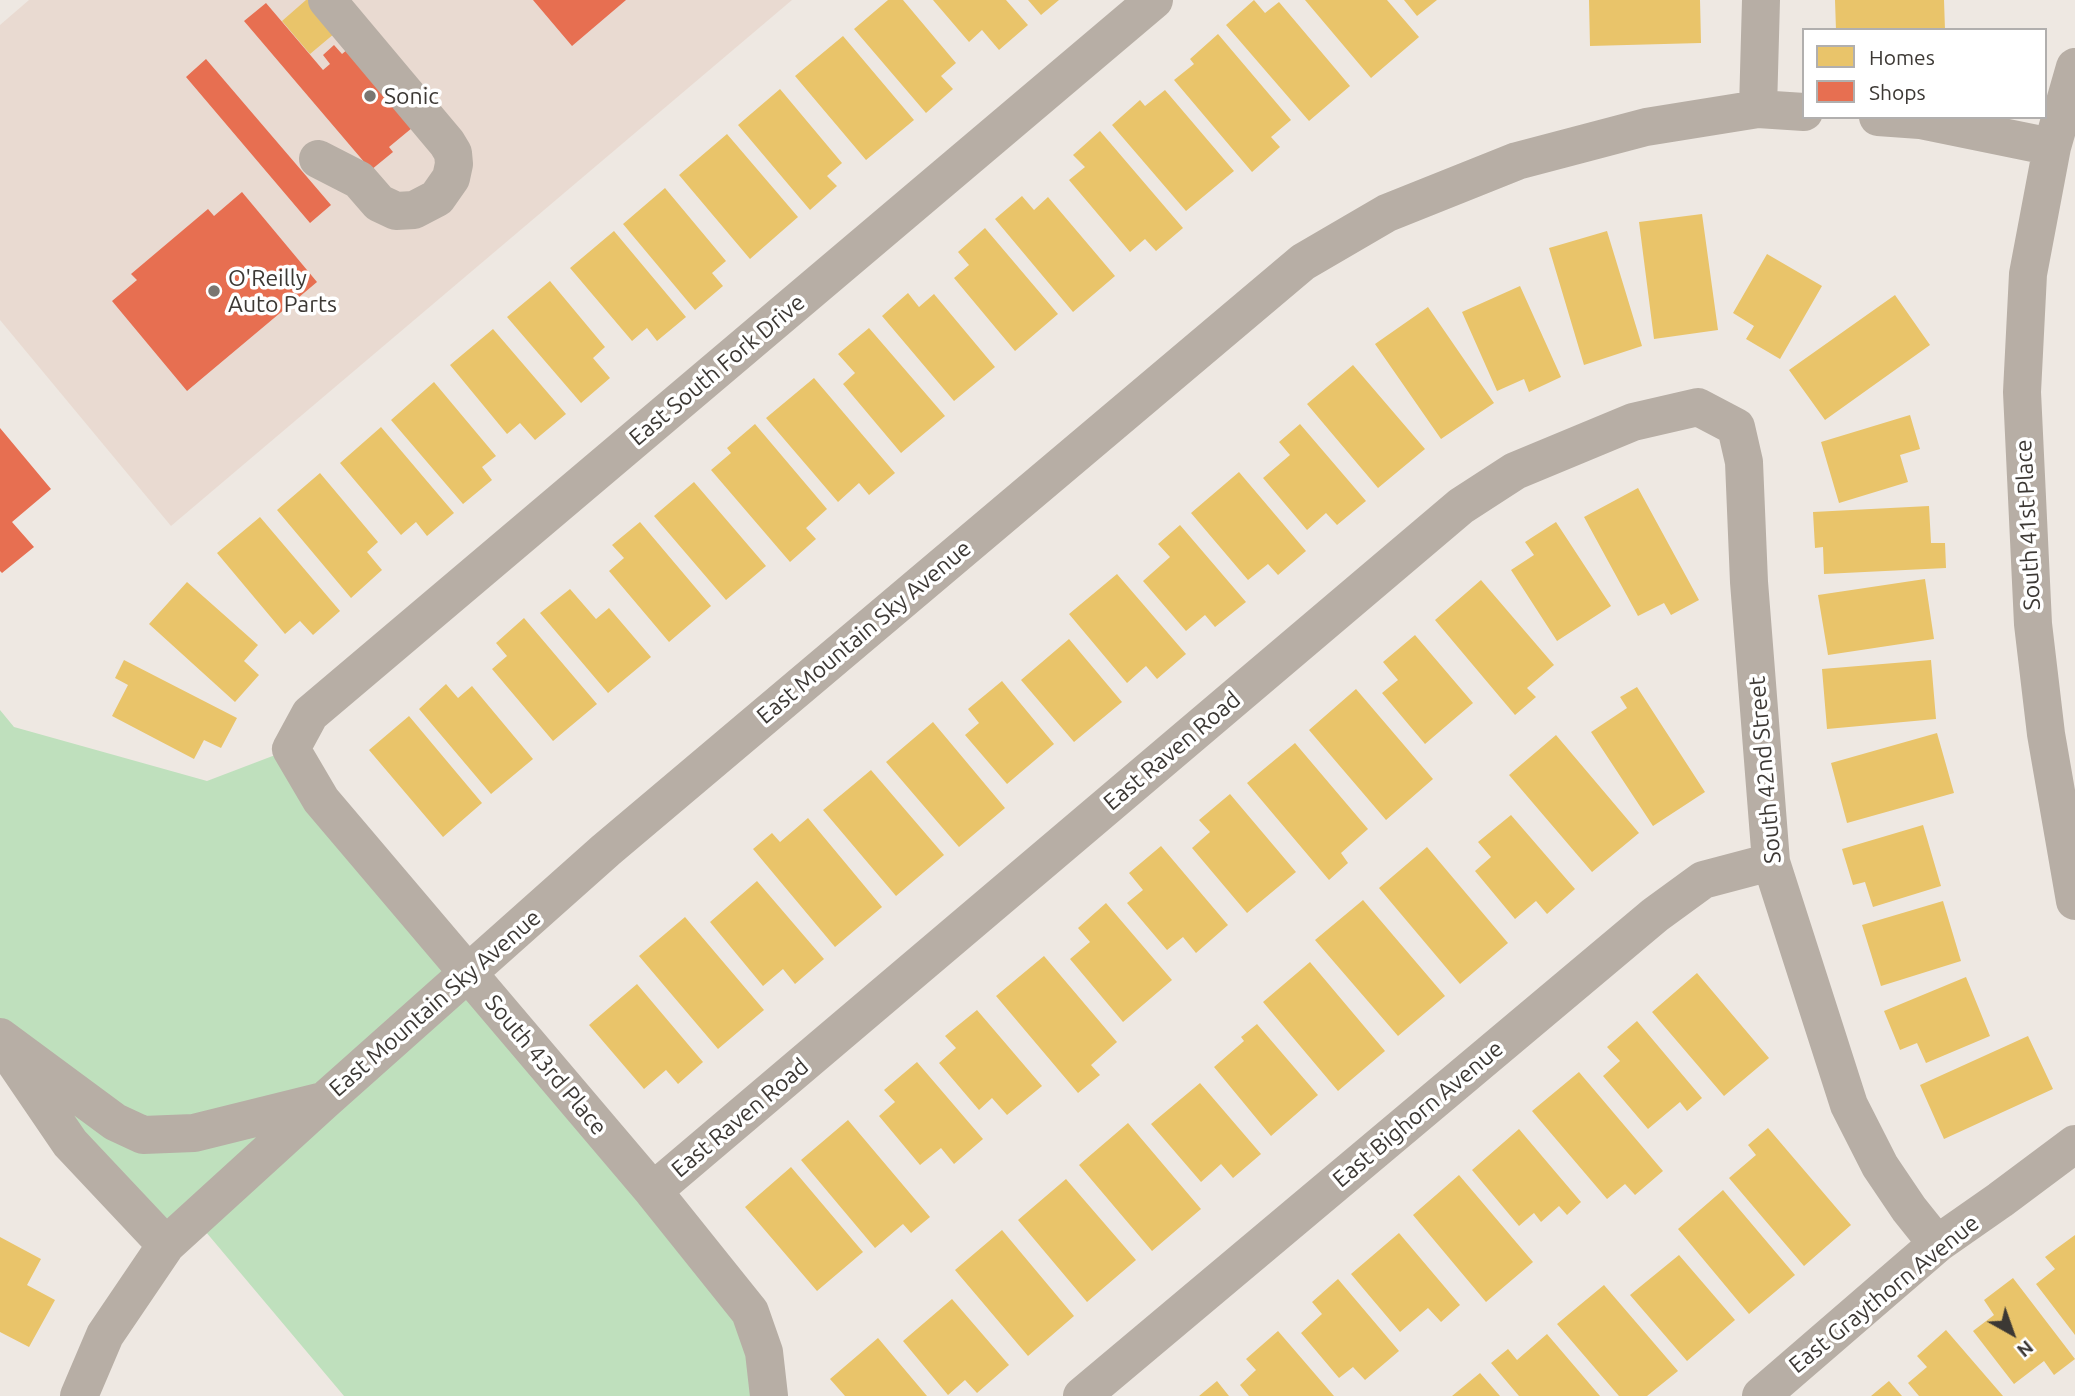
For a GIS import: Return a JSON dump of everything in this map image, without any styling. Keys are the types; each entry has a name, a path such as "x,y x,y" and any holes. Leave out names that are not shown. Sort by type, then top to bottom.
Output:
{"street":[{"path":"318,159 359,180 379,203 396,211 414,210 437,198 451,178 454,164 453,153 447,143 327,0"},
{"name":"East South Fork Drive","path":"291,749 310,714 1154,0"},
{"path":"1758,109 1761,0"},
{"path":"1906,119 2052,147 2075,66"},
{"name":"East Mountain Sky Avenue","path":"79,1396 105,1335 166,1245 606,850 1303,262 1387,213 1517,161 1646,127 1758,109 1802,112"},
{"name":"South 41st Place","path":"2052,147 2028,274 2022,392 2034,624 2046,734 2075,901"},
{"name":"East Raven Road","path":"653,1191 1461,506 1515,471 1633,422 1698,407 1736,427"},
{"name":"South 42nd Street","path":"1736,427 1744,462 1749,582 1771,862 1849,1105 1880,1166 1937,1244"},
{"name":"South 43rd Place","path":"291,749 321,800 653,1191 750,1312 764,1352 769,1396"},
{"name":"East Bighorn Avenue","path":"1082,1396 1655,915 1703,880 1771,862"},
{"path":"0,1039 115,1122 143,1135 194,1133 324,1101"},
{"path":"0,1039 70,1143 166,1245"},
{"name":"East Graythorn Avenue","path":"1761,1396 1937,1244 2075,1143"}],"shaded area":[{"path":"29,0 792,0 171,526 0,320 0,25"}],"green space":[{"path":"0,710 14,727 207,781 291,749 750,1312 769,1396 344,1396 195,1219 166,1245 0,1041"}],"building: Homes":[{"path":"306,0 318,0 341,28 310,54 282,21"},
{"path":"888,0 903,0 956,63 941,76 953,89 926,113 854,29"},
{"path":"933,0 1006,0 1028,25 999,50 982,30 969,42"},
{"path":"1028,0 1059,0 1041,15"},
{"path":"1254,0 1265,13 1279,2 1350,86 1309,121 1226,25"},
{"path":"1305,0 1387,0 1419,37 1371,78"},
{"path":"1404,0 1437,0 1417,16"},
{"path":"1589,0 1700,0 1701,43 1590,46"},
{"path":"1835,0 1944,0 1945,28 1836,28"},
{"path":"1218,34 1291,120 1271,137 1280,147 1252,172 1174,80 1194,64 1190,59"},
{"path":"843,36 914,120 866,160 795,76"},
{"path":"780,89 842,163 827,176 837,186 810,210 738,125"},
{"path":"1165,90 1234,171 1186,211 1112,125 1140,100 1145,106"},
{"path":"1100,131 1183,228 1156,251 1145,239 1130,252 1069,180 1085,167 1073,155"},
{"path":"727,134 798,217 750,259 679,175"},
{"path":"665,188 726,261 712,273 723,286 695,310 623,224"},
{"path":"1022,196 1034,210 1048,197 1115,276 1073,312 995,219"},
{"path":"1702,214 1718,330 1654,339 1639,222"},
{"path":"985,228 1058,314 1015,351 954,278 969,265 958,252"},
{"path":"614,231 686,317 657,341 647,328 632,341 570,268"},
{"path":"1607,231 1642,346 1584,365 1549,248"},
{"path":"1767,254 1822,286 1780,359 1746,339 1754,326 1733,313"},
{"path":"550,281 605,347 593,358 610,378 581,403 507,317"},
{"path":"1520,286 1561,377 1529,392 1524,379 1497,391 1462,312"},
{"path":"908,293 919,307 934,294 995,367 954,401 882,316"},
{"path":"1895,295 1930,345 1825,420 1789,370"},
{"path":"1428,307 1494,403 1441,439 1375,344"},
{"path":"869,328 945,416 901,453 843,384 855,373 838,354"},
{"path":"493,329 566,414 535,440 520,423 507,434 450,365"},
{"path":"1353,365 1425,449 1378,488 1307,404"},
{"path":"814,378 895,473 869,495 859,483 838,502 766,418"},
{"path":"434,382 496,456 482,467 492,480 463,504 391,420"},
{"path":"1910,415 1920,449 1900,455 1908,482 1839,503 1821,442"},
{"path":"755,424 827,509 806,528 816,539 790,562 711,470 731,453 727,448"},
{"path":"1300,424 1366,501 1337,525 1326,513 1307,530 1263,478 1290,455 1279,442"},
{"path":"381,427 454,513 427,536 416,522 401,535 340,463"},
{"path":"1239,472 1306,551 1278,575 1268,564 1248,580 1191,513"},
{"path":"320,473 378,542 367,552 382,570 351,598 277,510"},
{"path":"694,482 766,566 726,600 654,516"},
{"path":"1638,488 1699,600 1671,615 1664,603 1638,616 1584,517"},
{"path":"1929,506 1931,543 1945,543 1946,568 1824,574 1823,547 1815,548 1813,512"},
{"path":"260,517 340,611 313,635 300,621 285,634 217,553"},
{"path":"640,522 711,606 669,642 609,571 624,558 612,545"},
{"path":"1556,522 1611,606 1557,641 1511,570 1534,555 1525,542"},
{"path":"1180,525 1246,602 1215,627 1205,615 1186,631 1143,581 1170,557 1158,544"},
{"path":"1117,574 1186,654 1157,679 1146,666 1127,683 1069,614"},
{"path":"1925,579 1934,639 1828,655 1818,595"},
{"path":"1481,580 1554,665 1527,688 1536,697 1515,715 1435,620"},
{"path":"187,582 258,645 244,661 259,675 235,702 149,624"},
{"path":"570,589 596,619 609,608 651,657 608,693 540,613"},
{"path":"524,618 597,704 553,741 492,669 507,656 496,643"},
{"path":"1415,635 1473,703 1425,744 1382,693 1398,680 1383,662"},
{"path":"1069,639 1122,702 1074,742 1021,680"},
{"path":"124,660 237,718 221,748 204,740 194,759 112,716 128,685 115,678"},
{"path":"1931,660 1936,719 1827,729 1822,669"},
{"path":"1002,681 1054,744 1007,784 965,735 979,723 968,709"},
{"path":"446,684 458,698 472,686 533,759 491,794 419,709"},
{"path":"1637,687 1705,792 1653,826 1591,732 1627,708 1620,697"},
{"path":"1356,689 1433,779 1386,820 1309,730"},
{"path":"409,716 482,803 443,837 369,750"},
{"path":"933,722 1005,808 959,847 886,762"},
{"path":"1937,733 1954,793 1847,823 1831,763"},
{"path":"1556,735 1639,833 1592,872 1509,775"},
{"path":"1295,743 1368,829 1341,853 1348,863 1329,880 1247,783"},
{"path":"871,770 944,855 896,896 823,810"},
{"path":"1230,794 1296,872 1247,913 1192,848 1210,832 1199,820"},
{"path":"1511,815 1575,889 1547,914 1536,901 1515,919 1475,871 1491,857 1478,842"},
{"path":"808,818 882,907 835,947 753,849 772,833 780,842"},
{"path":"1923,825 1941,886 1873,907 1865,882 1853,885 1842,849"},
{"path":"1161,846 1228,925 1196,953 1183,937 1167,950 1127,903 1143,890 1129,873"},
{"path":"1427,847 1508,943 1460,984 1379,888"},
{"path":"757,881 824,959 795,984 783,969 763,986 710,922"},
{"path":"1363,900 1445,996 1398,1036 1315,940"},
{"path":"1943,901 1961,961 1881,986 1862,925"},
{"path":"1106,903 1172,980 1123,1022 1070,959 1090,942 1078,928"},
{"path":"685,917 764,1010 718,1049 639,956"},
{"path":"1044,956 1117,1042 1091,1065 1100,1075 1078,1093 996,996"},
{"path":"1310,962 1385,1051 1338,1091 1263,1002"},
{"path":"1697,973 1769,1058 1724,1096 1652,1012"},
{"path":"1966,977 1990,1036 1926,1063 1917,1043 1900,1050 1884,1011"},
{"path":"637,984 703,1062 678,1084 666,1070 644,1089 589,1025"},
{"path":"977,1010 1042,1086 1007,1115 992,1098 979,1110 939,1063 956,1048 945,1036"},
{"path":"1637,1021 1702,1098 1687,1111 1680,1102 1648,1129 1603,1076 1620,1061 1607,1047"},
{"path":"1257,1024 1318,1095 1271,1136 1214,1067 1244,1041 1241,1037"},
{"path":"2028,1036 2053,1089 1944,1139 1920,1085"},
{"path":"917,1062 983,1139 954,1164 941,1148 920,1165 879,1116 895,1102 884,1090"},
{"path":"1579,1072 1663,1171 1635,1195 1625,1184 1607,1199 1532,1111"},
{"path":"1200,1083 1261,1154 1233,1178 1221,1164 1201,1182 1151,1124"},
{"path":"848,1120 930,1217 911,1233 903,1224 875,1248 801,1160"},
{"path":"1128,1123 1201,1209 1152,1251 1079,1165"},
{"path":"1768,1128 1851,1225 1804,1266 1729,1178 1756,1155 1748,1145"},
{"path":"1519,1129 1581,1202 1567,1215 1559,1206 1541,1222 1534,1213 1519,1226 1472,1170"},
{"path":"791,1167 863,1252 817,1291 745,1207"},
{"path":"1459,1175 1533,1262 1486,1302 1413,1215"},
{"path":"1066,1179 1136,1260 1087,1302 1018,1220"},
{"path":"1723,1190 1795,1275 1749,1314 1678,1229"},
{"path":"1002,1230 1074,1316 1028,1356 955,1270"},
{"path":"1399,1233 1460,1305 1441,1322 1428,1308 1400,1332 1351,1274"},
{"path":"2075,1235 2075,1335 2036,1284 2055,1269 2045,1257"},
{"path":"0,1237 41,1259 27,1285 55,1300 29,1347 0,1332"},
{"path":"1679,1255 1735,1320 1687,1361 1630,1295"},
{"path":"2013,1278 2075,1359 2054,1375 2044,1361 2014,1384 1973,1331 1994,1315 1984,1300"},
{"path":"1338,1279 1399,1351 1365,1380 1353,1367 1339,1378 1301,1333 1322,1314 1312,1302"},
{"path":"1604,1285 1678,1371 1647,1396 1619,1396 1557,1324"},
{"path":"952,1299 1009,1365 977,1393 965,1380 948,1395 903,1341"},
{"path":"1946,1330 2003,1396 1919,1396 1908,1383 1927,1367 1917,1356"},
{"path":"1278,1331 1334,1396 1249,1396 1240,1385 1256,1370 1246,1359"},
{"path":"1547,1334 1600,1396 1519,1396 1491,1363 1508,1349 1517,1360"},
{"path":"878,1338 927,1396 845,1396 830,1379"},
{"path":"1480,1373 1500,1396 1452,1396"},
{"path":"1217,1381 1229,1396 1199,1396"},
{"path":"1889,1381 1902,1396 1871,1396"}],"building: Shops":[{"path":"533,0 626,0 572,46"},
{"path":"266,3 323,70 330,64 323,55 334,45 342,54 354,44 418,123 389,147 393,152 371,170 244,21"},
{"path":"206,59 331,205 310,223 186,77"},
{"name":"O'Reilly Auto Parts","path":"242,192 317,282 187,391 112,301 137,280 131,274 208,209 214,216"},
{"path":"0,428 51,489 12,522 34,547 2,573 0,571"}],"place":[{"name":"Sonic","path":"370,96"},
{"name":"O'Reilly Auto Parts","path":"214,291"}]}
